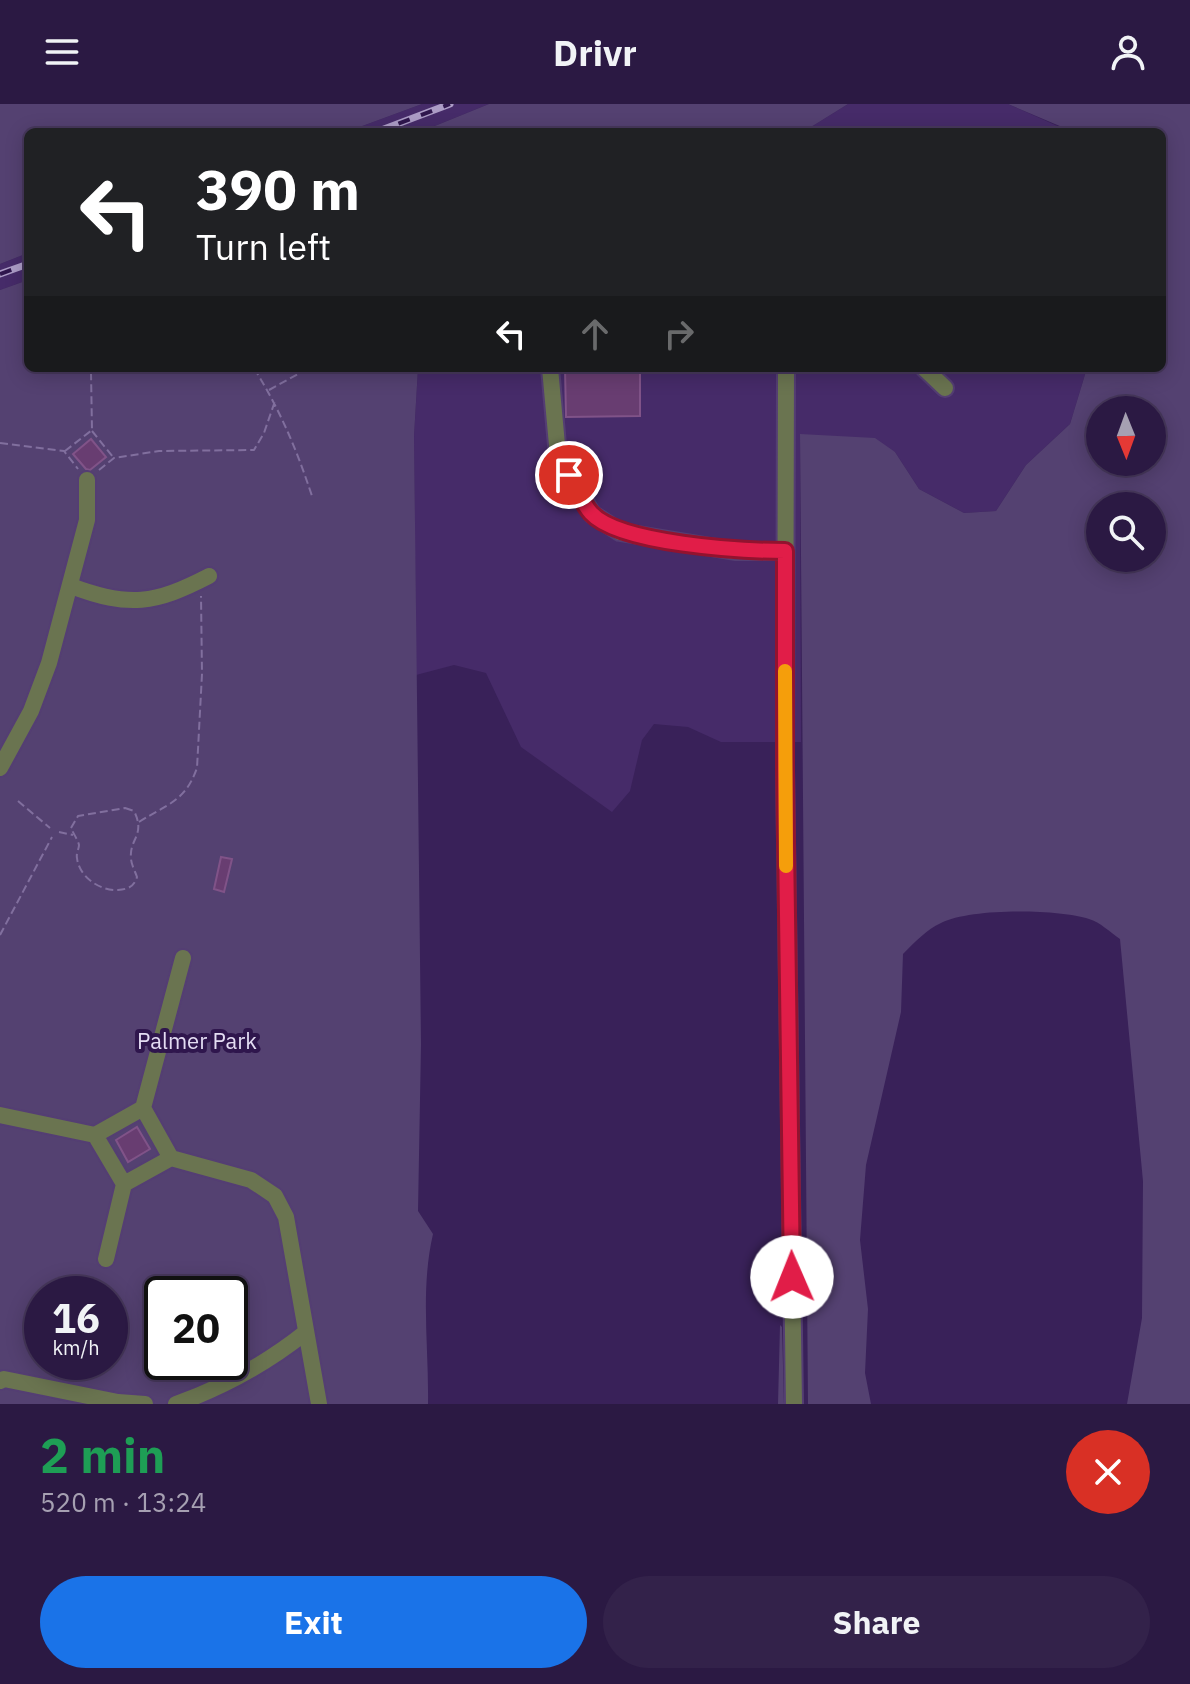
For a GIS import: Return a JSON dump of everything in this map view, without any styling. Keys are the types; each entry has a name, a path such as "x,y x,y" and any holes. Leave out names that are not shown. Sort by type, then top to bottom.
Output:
{"lane":[{"path":"550,372 558,456 592,514 620,532 735,551 785,551"},
{"path":"786,372 785,770 794,1404"},
{"path":"928,372 945,388"},
{"path":"0,768 31,711 49,663 87,520 87,480"},
{"path":"71,586 100,597 128,601 162,598 205,578"},
{"path":"171,1158 143,1108 183,958"},
{"path":"0,1115 95,1135 143,1108"},
{"path":"95,1135 124,1184 106,1259"},
{"path":"124,1184 171,1158 251,1180 275,1196 286,1217 319,1404"},
{"path":"176,1404 211,1391 276,1356 306,1332"},
{"path":"0,1381 4,1379 118,1402 145,1404"}],"path":[{"path":"256,372 292,437 312,496"},
{"path":"268,391 302,372"},
{"path":"91,373 92,430 114,458"},
{"path":"64,451 87,480 114,458 159,451 254,450 264,433 275,401"},
{"path":"0,443 64,451 92,430"},
{"path":"139,822 181,797 197,768 205,578"},
{"path":"18,801 50,828"},
{"path":"67,832 78,816 125,808 134,811 139,822 131,858 137,877 131,887 122,890 102,888 84,873 76,857 79,845 71,828"},
{"path":"59,832 73,835"},
{"path":"0,935 52,837"}],"shaded area":[{"path":"422,104 489,104 430,128 357,128"},
{"path":"848,104 1008,104 1062,128 762,128 811,127"},
{"path":"24,255 24,281 0,290 0,264"},
{"path":"418,372 1086,372 1070,424 1026,465 996,511 964,513 919,489 895,452 800,435 801,742 721,742 688,727 654,724 642,740 630,791 612,812 521,747 486,673 454,665 416,675 414,436"}],"green space":[{"path":"0,104 422,104 357,128 24,128 24,255 0,264"},
{"path":"489,104 848,104 811,127 430,128"},
{"path":"1008,104 1190,104 1190,1404 1127,1404 1142,1318 1143,1181 1120,939 1089,919 1057,913 1014,912 972,915 941,923 903,954 901,1012 866,1165 860,1240 868,1309 865,1373 871,1404 808,1404 800,434 875,438 895,452 919,489 964,513 996,511 1026,465 1070,424 1086,372 1166,372 1166,128 1062,128"},
{"name":"Palmer Park","path":"24,281 24,372 418,372 414,436 421,1044 418,1211 433,1234 426,1297 428,1404 0,1404 0,290"},
{"path":"780,1325 782,1327 784,1404 778,1404"}],"building":[{"path":"565,372 640,372 640,416 566,417"},
{"path":"91,439 106,457 90,470 73,454"},
{"path":"221,857 232,859 224,892 214,889"},
{"path":"137,1127 150,1149 128,1162 116,1140"}],"railway":[{"path":"387,128 450,104"},
{"path":"0,274 24,265"}],"slow traffic":[{"path":"785,671 786,866"}],"route":[{"path":"569,475 592,514 620,532 735,551 785,551 792,1277"}]}
